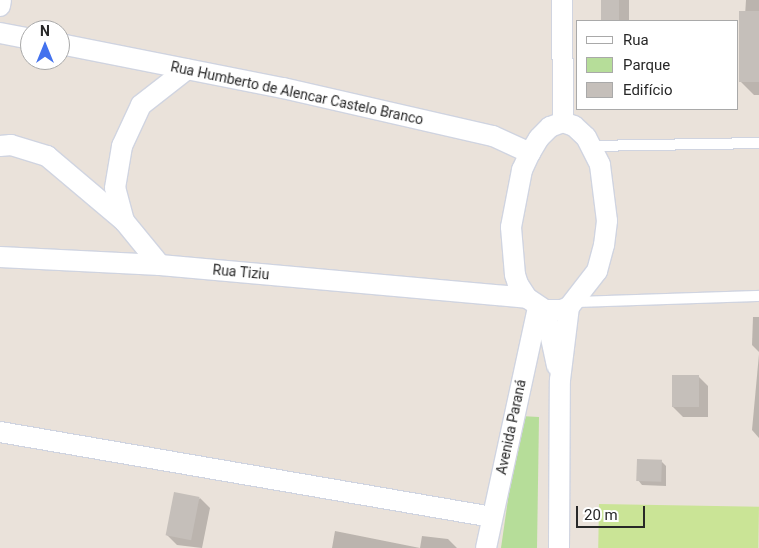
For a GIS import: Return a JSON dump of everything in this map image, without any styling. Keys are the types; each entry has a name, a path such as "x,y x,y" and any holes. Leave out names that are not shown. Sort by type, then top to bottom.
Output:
{"street":[{"path":"0,6 1,0"},
{"path":"562,0 563,122"},
{"path":"0,33 20,37"},
{"name":"Rua Humberto de Alencar Castelo Branco","path":"70,46 283,88 493,136 530,153"},
{"path":"124,222 115,188 122,146 141,106 187,70"},
{"path":"558,548 560,380 572,305 597,271 604,245 607,222 600,165 586,137 574,126 563,122 550,127 539,138 530,153 522,170 511,227 515,275 536,305 560,380"},
{"path":"0,146 12,145 47,156 124,222 160,265"},
{"name":"Rua Tiziu","path":"0,257 160,265 536,305 561,310 572,305"},
{"name":"Avenida Paraná","path":"486,548 536,305"},
{"path":"0,432 492,517"}],"lane":[{"path":"590,146 759,143"},
{"path":"572,305 759,296"}],"green space":[{"path":"520,416 539,417 537,548 501,548"},
{"path":"599,504 759,507 758,548 598,548"}],"building":[{"path":"601,0 619,0 619,20 601,20"},
{"path":"739,11 759,11 759,82 739,82"},
{"path":"672,375 699,375 699,407 672,407"},
{"path":"637,459 662,460 661,482 636,481"},
{"path":"174,492 200,497 191,540 166,535"}]}
